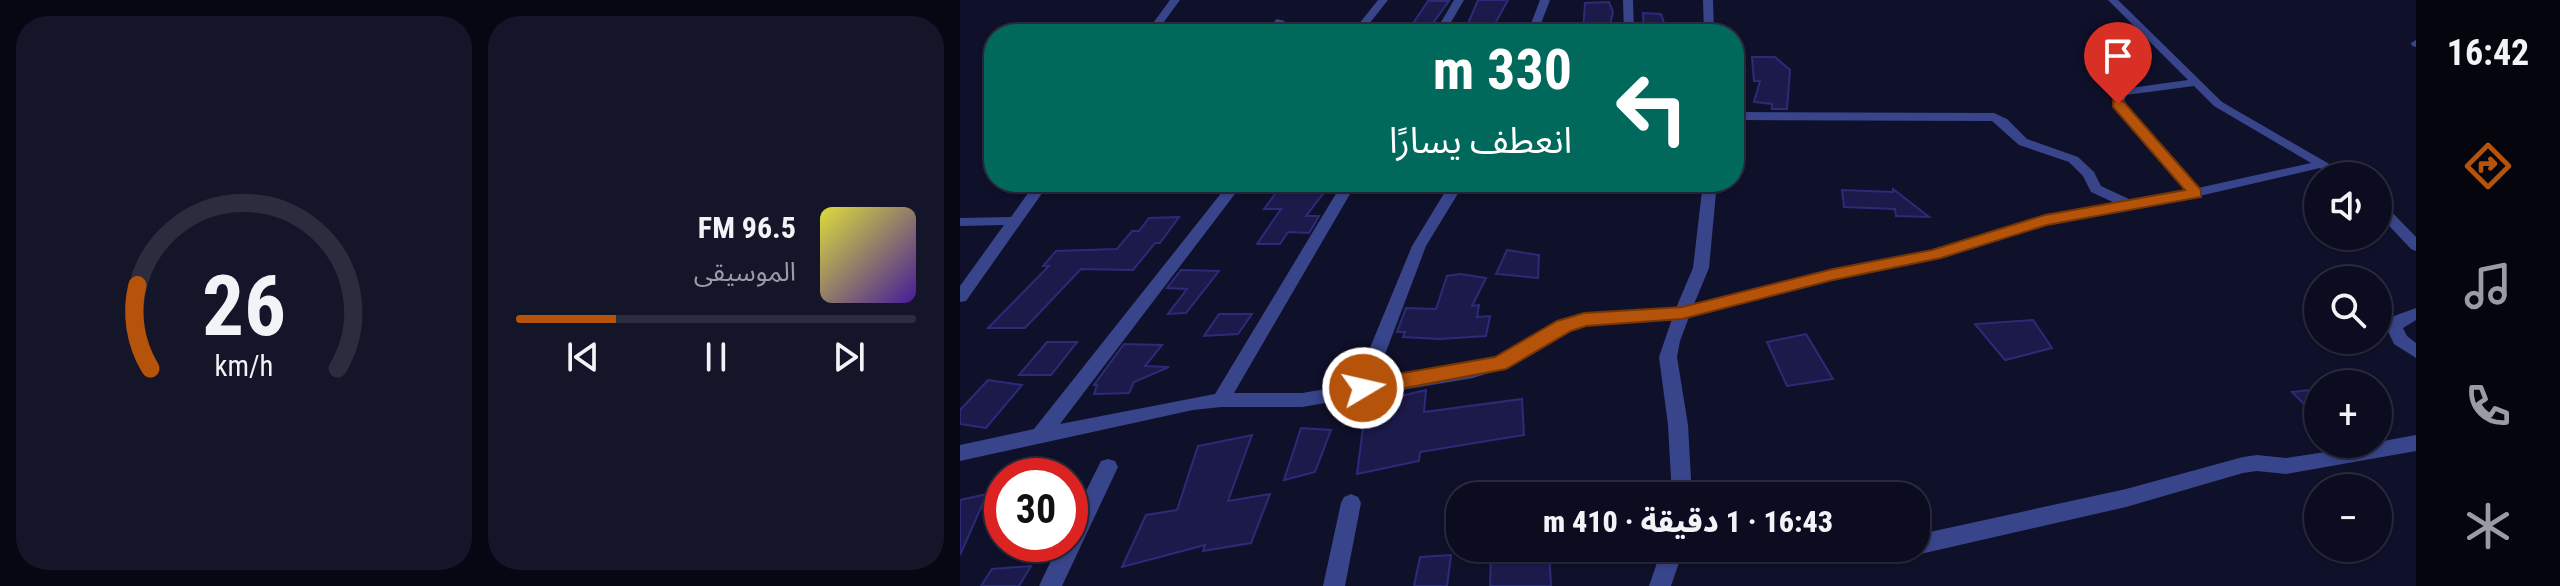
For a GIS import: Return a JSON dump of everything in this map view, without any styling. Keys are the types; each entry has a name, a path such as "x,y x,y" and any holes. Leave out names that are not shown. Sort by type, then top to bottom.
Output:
{"street":[{"path":"1157,24 1175,0"},
{"path":"1364,24 1383,0"},
{"path":"1445,24 1459,0"},
{"path":"1536,24 1545,0"},
{"path":"1628,0 1629,24"},
{"path":"1708,0 1709,24"},
{"path":"2113,0 2194,83 2235,117 2318,162"},
{"path":"1277,24 1280,21"},
{"path":"2194,83 2123,92 2118,96 2118,104 2195,193"},
{"path":"1744,116 1994,117 2009,125 2024,143 2066,154 2079,162 2089,171 2096,189 2129,205"},
{"path":"960,453 1193,403 1302,400 1499,363 1564,326 1584,319 1682,313 1833,274 1935,255 2045,220 2195,193 2304,168"},
{"path":"960,297 1036,192"},
{"path":"1041,435 1229,192"},
{"path":"1221,400 1344,192"},
{"path":"1363,388 1419,246 1452,192"},
{"path":"1681,482 1678,425 1668,357 1671,341 1701,268 1709,192"},
{"path":"960,222 1015,221"},
{"path":"2392,221 2416,246"},
{"path":"2416,314 2400,320 2394,327 2400,340 2416,352"},
{"path":"1930,542 2126,498 2243,465 2286,466 2416,443"},
{"path":"1050,586 1108,467"},
{"path":"1334,586 1351,503"},
{"path":"1660,586 1668,562"}],"building":[{"path":"1478,0 1508,0 1495,24 1468,24"},
{"path":"1428,1 1449,1 1432,24 1413,24"},
{"path":"1609,2 1613,12 1610,24 1584,24 1585,3"},
{"path":"1643,13 1661,14 1664,24 1644,24"},
{"path":"1752,57 1775,57 1790,70 1787,109 1772,109 1772,104 1754,102 1760,81 1754,81"},
{"path":"1893,189 1929,217 1896,216 1895,209 1844,207 1842,190 1893,192"},
{"path":"1277,192 1324,192 1306,216 1319,216 1309,233 1288,232 1280,244 1257,244 1281,209 1264,209"},
{"path":"1179,217 1160,243 1155,243 1133,270 1081,269 1025,328 988,328 1049,266 1043,266 1056,251 1117,249 1132,231 1139,231 1149,218"},
{"path":"1507,250 1539,255 1538,278 1496,274"},
{"path":"1181,270 1219,271 1186,313 1168,314 1187,289 1167,288"},
{"path":"1460,274 1486,278 1472,306 1479,305 1477,317 1490,316 1486,336 1440,339 1403,337 1405,332 1397,332 1406,308 1436,309 1447,276"},
{"path":"1219,314 1252,314 1238,334 1204,336"},
{"path":"2033,320 2052,348 2005,360 1975,324"},
{"path":"1806,334 1833,379 1787,386 1767,342"},
{"path":"1047,342 1077,342 1051,375 1019,375"},
{"path":"1124,344 1162,345 1145,366 1169,367 1134,382 1129,393 1094,394 1097,385 1094,385"},
{"path":"988,380 1022,385 986,428 960,424 960,410"},
{"path":"1426,390 1424,412 1522,399 1524,435 1420,452 1419,461 1357,474 1366,404"},
{"path":"2304,391 2304,404 2292,392"},
{"path":"1301,428 1331,430 1315,472 1284,480"},
{"path":"1252,435 1228,501 1270,494 1251,543 1203,551 1205,545 1122,567 1146,515 1177,510 1198,446"},
{"path":"984,495 960,555 960,500"},
{"path":"1446,555 1446,562 1450,562 1447,586 1414,586 1420,557"},
{"path":"1491,562 1550,562 1551,586 1490,586"},
{"path":"1031,566 1019,586 981,586 992,569"}],"route":[{"path":"1363,388 1473,371 1499,363 1564,326 1584,319 1682,313 1833,274 1935,255 2045,220 2195,193 2118,104"}]}
